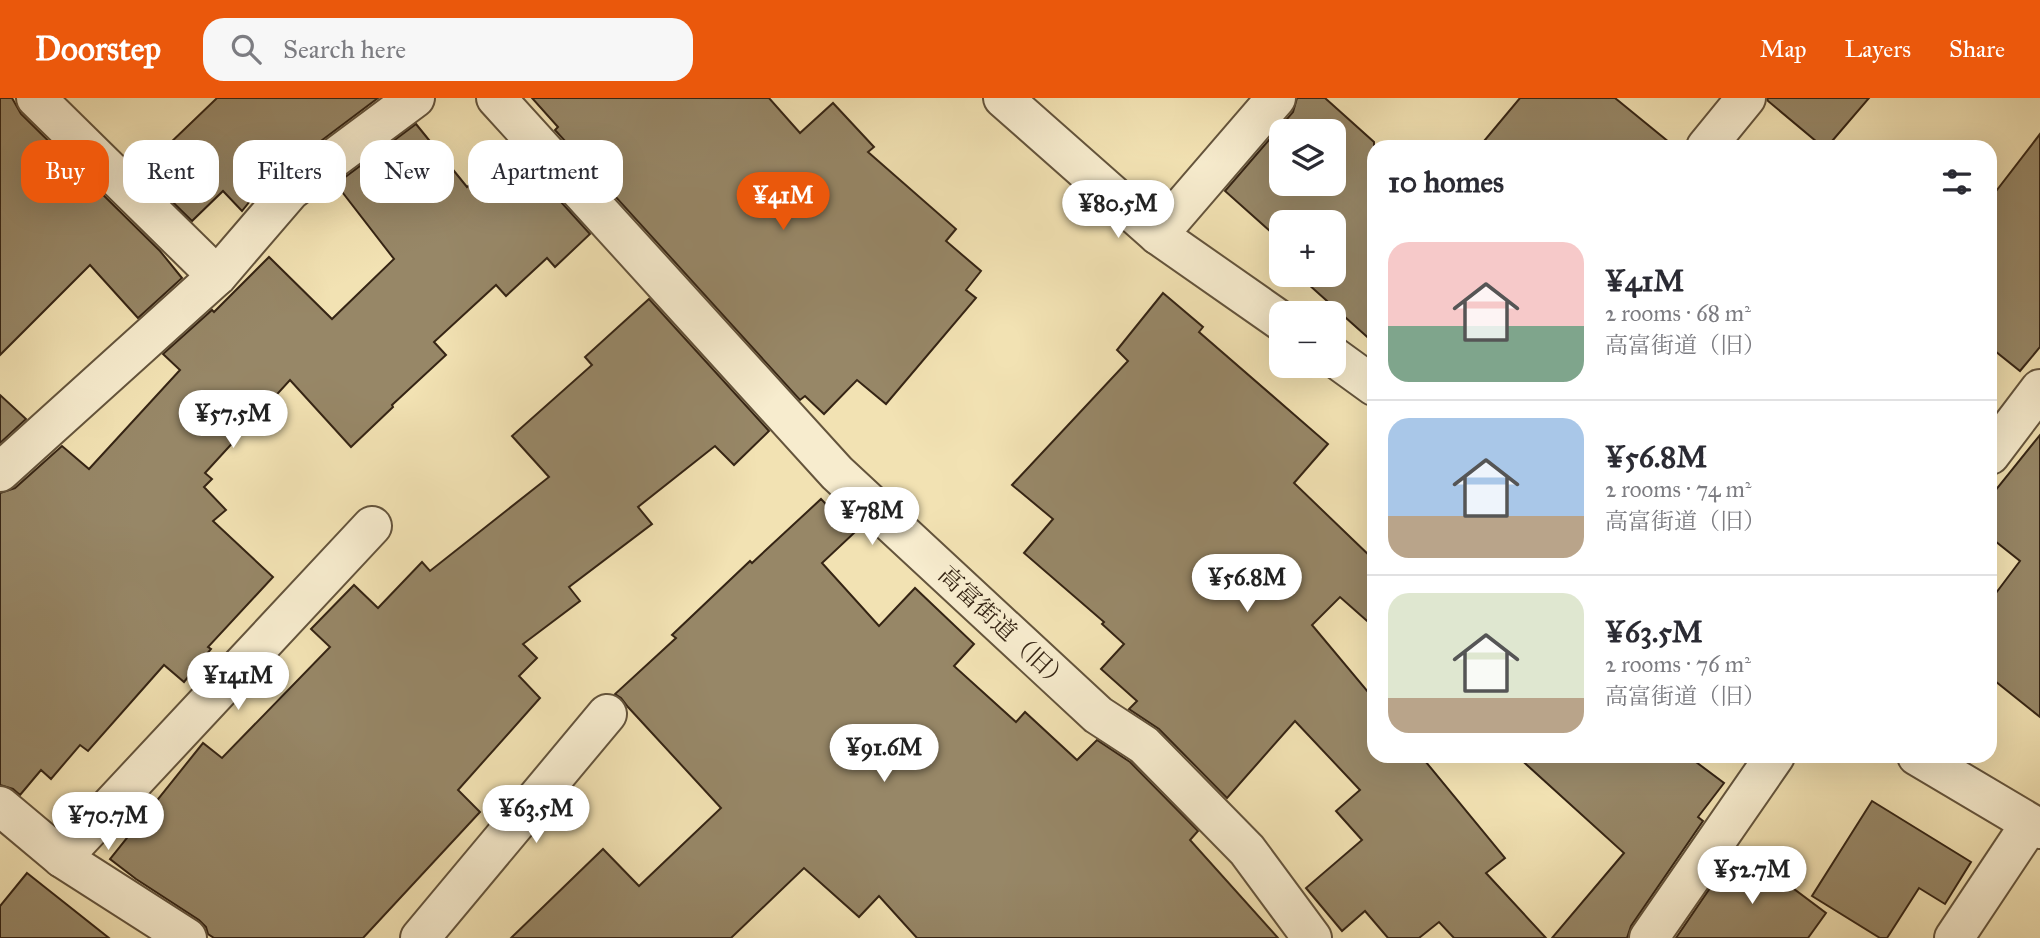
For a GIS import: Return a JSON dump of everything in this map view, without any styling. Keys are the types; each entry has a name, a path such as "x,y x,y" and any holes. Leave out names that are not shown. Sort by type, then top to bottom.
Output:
{"street":[{"path":"36,98 217,276"},
{"path":"0,472 217,276 290,191 415,98"},
{"name":"高富街道（旧）","path":"496,98 837,473 1098,715 1144,745 1247,850 1312,938"},
{"path":"1003,98 1158,235 1269,313"},
{"path":"1158,235 1276,98"},
{"path":"1712,140 1746,98"},
{"path":"1346,366 1367,381"},
{"path":"1997,446 2040,389"},
{"path":"62,858 372,526"},
{"path":"420,938 607,714"},
{"path":"1648,938 1770,763"},
{"path":"1929,763 2035,827 1954,938"},
{"path":"0,806 62,858 187,938"}],"building":[{"path":"0,98 12,98 21,114 47,140 21,140 21,203 109,203 109,201 160,251 182,278 138,318 90,265 0,355"},
{"path":"217,98 378,98 322,140 233,140 233,202 223,191 219,195 219,140 173,140"},
{"path":"532,98 769,98 800,133 833,103 874,147 868,152 956,229 946,241 981,271 966,290 976,298 886,404 857,380 824,414 805,396 800,400 621,203 623,140 564,140 555,130 558,127"},
{"path":"1297,98 1325,98 1372,140 1367,140 1367,337 1346,318 1346,301 1327,301 1311,287 1346,287 1346,210 1269,210 1269,230 1225,191 1269,140 1269,196 1346,196 1346,119 1287,119 1293,112"},
{"path":"1520,98 1615,98 1666,140 1485,140"},
{"path":"1767,98 1869,98 1833,140 1815,140"},
{"path":"416,124 429,140 395,140"},
{"path":"2040,134 2040,347 2020,371 1997,353 1997,190"},
{"path":"360,166 360,203 454,203 454,171 468,186 468,203 562,203 590,234 555,267 547,258 506,296 496,285 434,342 446,355 351,447 290,380 205,473 212,479 204,487 226,510 213,521 273,577 208,647 211,649 184,682 164,665 88,751 80,745 51,779 41,770 20,795 13,789 0,785 0,493 15,488 62,446 89,469 180,370 163,354 212,310 214,312 269,257 332,319 394,259 346,197 346,176"},
{"path":"174,203 211,203 192,221"},
{"path":"234,203 248,203 242,211"},
{"path":"1163,293 1203,327 1199,332 1328,444 1294,483 1367,553 1367,621 1340,597 1312,625 1367,691 1367,763 1427,763 1505,858 1486,873 1546,938 1454,938 1439,922 1419,938 1388,938 1365,911 1342,931 1306,888 1362,840 1336,811 1360,790 1295,721 1227,798 1159,729 1129,709 1137,701 1101,669 1124,644 1102,624 1104,622 1024,553 1053,519 1012,485 1128,361 1117,350"},
{"path":"649,299 769,431 734,465 715,446 638,507 652,524 569,587 580,601 523,644 537,658 519,676 540,698 458,790 480,812 363,938 214,938 199,920 110,859 203,743 222,758 330,647 311,629 354,585 378,608 422,562 430,571 549,477 512,436 592,365 585,357"},
{"path":"0,395 26,419 0,443"},
{"path":"2040,435 2040,717 1997,683 1997,592 2020,561 1997,543 1997,488"},
{"path":"821,499 854,533 822,563 879,626 915,588 974,644 954,666 1016,722 1025,712 1077,760 1097,740 1130,762 1198,831 1190,840 1278,938 917,938 879,896 859,917 804,868 731,938 511,938 603,849 639,886 721,808 615,694 676,638 672,635 750,561 752,563"},
{"path":"1525,763 1697,763 1724,783 1698,817 1703,821 1631,926 1627,938 1552,938 1624,853"},
{"path":"1872,801 1971,862 1945,904 1919,888 1887,938 1880,938 1812,896"},
{"path":"1738,847 1826,913 1808,938 1676,938"},
{"path":"27,873 109,938 0,938 0,906"}]}
